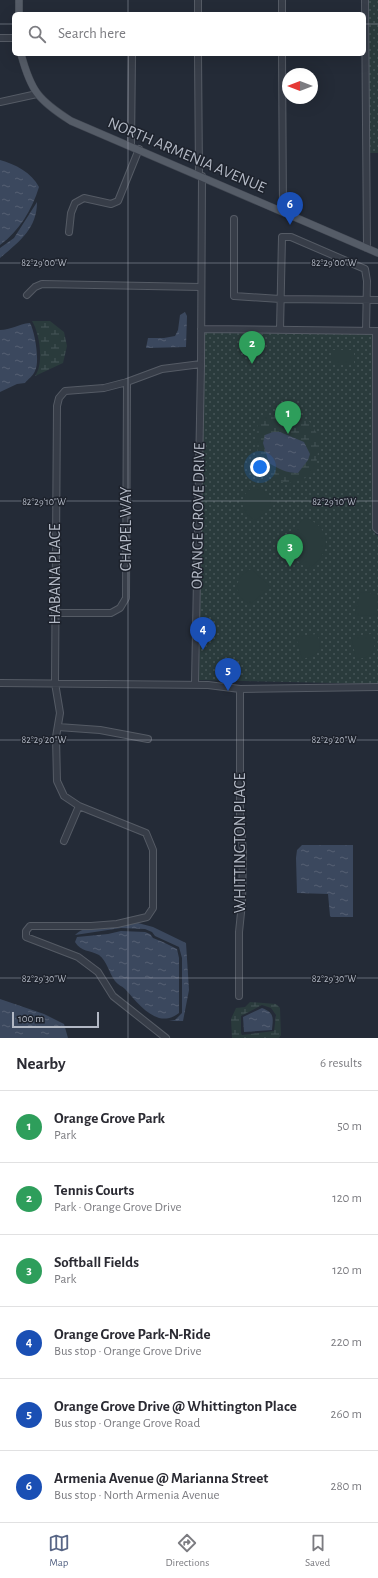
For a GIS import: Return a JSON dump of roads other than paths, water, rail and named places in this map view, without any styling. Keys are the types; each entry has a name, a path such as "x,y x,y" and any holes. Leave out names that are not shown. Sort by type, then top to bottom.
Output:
{"main road":[{"path":"19,0 19,12"},
{"name":"NORTH ARMENIA AVENUE","path":"22,56 27,78 37,94 52,109 70,120 378,253"}],"street":[{"path":"198,0 198,12"},
{"path":"282,0 282,12"},
{"path":"364,0 364,12"},
{"path":"0,38 12,38"},
{"path":"131,146 132,56"},
{"name":"ORANGE GROVE DRIVE","path":"195,684 201,364 198,56"},
{"path":"282,56 283,211"},
{"path":"365,56 367,248"},
{"path":"0,102 37,94"},
{"path":"69,232 70,213 75,203 84,198 111,204 118,201 139,149"},
{"path":"234,219 234,296 280,299 378,300"},
{"path":"280,330 282,237 291,236 365,269 367,281 366,331"},
{"path":"27,295 34,287 42,284 201,287"},
{"path":"201,329 377,331 377,529"},
{"name":"HABANA PLACE","path":"166,1038 113,996 98,972 78,957 26,937 26,931 30,926 91,926 118,924 147,917 153,908 152,850 146,833 79,806 64,796 57,781 56,737 60,713 55,683 55,613 57,406 59,398 65,391 104,388 127,382 162,369 201,364"},
{"name":"CHAPEL WAY","path":"55,613 111,613 120,608 126,598 127,382"},
{"path":"0,683 195,684 240,688 378,688"},
{"name":"WHITTINGTON PLACE","path":"239,996 239,932 242,903 243,852 240,815 240,688"},
{"path":"58,727 100,730 148,739"},
{"path":"64,841 79,806"}],"water":[{"path":"0,160 28,173 39,187 29,212 19,227 0,245"},
{"path":"37,202 34,220 26,234 0,258 0,248 14,238"},
{"path":"185,312 187,316 186,347 146,348 148,338 175,336 178,330 180,315"},
{"path":"30,323 34,333 36,347 37,361 35,371 25,383 17,384 0,392 0,330"},
{"path":"273,432 280,432 304,442 310,454 308,460 298,473 283,470 269,463 263,443 265,435"},
{"path":"302,845 353,845 353,917 331,917 328,894 297,893 296,858 297,850"},
{"path":"138,923 153,927 186,943 189,990 183,1021 169,1021 175,1020 182,1013 182,958 179,947 155,936 152,932 145,929 121,928 75,935 80,931 95,926"},
{"path":"121,931 145,932 150,934 153,938 177,949 179,958 179,1013 163,1019 149,1013 142,1008 125,989 117,984 106,964 99,955 80,948 75,942 77,937 108,934"},
{"path":"0,999 44,1014 64,1024 68,1038 0,1038"},
{"path":"262,1008 269,1012 272,1016 272,1030 244,1032 243,1017"}],"place":[{"name":"Armenia Avenue @ Marianna Street","path":"290,225"},
{"name":"Tennis Courts","path":"252,364"},
{"name":"Orange Grove Park","path":"288,434"},
{"name":"Softball Fields","path":"290,567"},
{"name":"Orange Grove Park-N-Ride","path":"203,650"},
{"name":"Orange Grove Drive @ Whittington Place","path":"228,691"}]}
